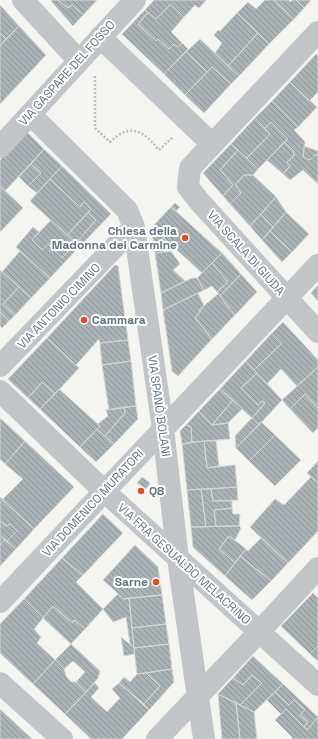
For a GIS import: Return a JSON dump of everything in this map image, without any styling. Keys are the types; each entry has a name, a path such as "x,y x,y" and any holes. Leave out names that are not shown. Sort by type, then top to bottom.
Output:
{"street":[{"path":"23,0 79,61"},
{"name":"VIA GASPARE DEL FOSSO","path":"0,147 79,61 108,44 135,0"},
{"path":"108,44 212,144 318,32"},
{"name":"VIA SPANÒ BOLANI","path":"30,114 127,210 134,227 163,429 178,559 204,739"},
{"name":"VIA SCALA DI GIUDA","path":"212,144 190,168 188,187 199,202 318,332"},
{"name":"VIA ANTONIO CIMINO","path":"0,366 134,227"},
{"name":"VIA DOMENICO MURATORI","path":"0,602 318,265"},
{"name":"VIA FRA GESUALDO MELACRINO","path":"0,391 104,491 318,685"},
{"path":"156,739 318,568"},
{"path":"0,682 62,739"}],"path":[{"path":"108,44 95,73 95,128 110,142 116,136 124,132 132,131 141,133 148,137 158,150 189,122"}],"building":[{"path":"58,0 68,8 72,5 83,15 73,26 51,1"},
{"path":"58,0 97,0 83,15 72,5 68,8"},
{"path":"154,0 206,0 199,8 195,5 184,17 171,4 156,19 145,10"},
{"path":"265,0 274,0 294,19 269,44 237,13 248,2 256,9"},
{"path":"274,0 289,0 290,2 292,0 296,0 304,8 294,19"},
{"path":"296,0 311,0 304,8"},
{"path":"171,4 184,17 171,32 182,43 178,47 174,44 169,49 158,39 156,41 138,24 148,12 156,19"},
{"path":"0,5 19,26 6,39 0,33"},
{"path":"145,10 148,12 138,24 156,41 158,39 169,49 174,44 178,47 182,43 188,49 164,74 122,34"},
{"path":"237,13 258,33 228,66 215,53 222,43 214,35 218,30 220,31"},
{"path":"19,26 46,55 0,104 0,46"},
{"path":"0,33 6,39 0,46"},
{"path":"258,33 269,44 239,76 228,66"},
{"path":"200,39 239,76 231,84 212,67 207,72 186,52"},
{"path":"186,52 207,72 185,95 164,74"},
{"path":"316,54 318,56 318,92 309,101 290,82"},
{"path":"212,67 231,84 204,113 185,95"},
{"path":"290,82 317,107 298,127 272,101"},
{"path":"272,101 298,127 294,130 305,142 303,157 310,160 316,154 318,156 318,184 303,170 290,180 283,174 290,166 287,162 294,156 293,150 284,142 288,139 271,122 265,128 255,118"},
{"path":"255,118 270,134 247,158 231,144"},
{"path":"271,122 288,139 258,169 247,158 270,134 265,128"},
{"path":"27,132 44,149 5,191 0,186 0,160"},
{"path":"284,142 293,150 294,156 287,162 290,166 283,174 267,160"},
{"path":"231,144 238,150 220,170 233,185 223,196 203,173"},
{"path":"304,146 318,151 318,156 316,154 310,160 303,157"},
{"path":"44,149 62,166 37,193 28,186 41,173 31,164"},
{"path":"238,150 258,169 253,175 244,175 235,185 241,193 230,204 223,196 233,185 220,170"},
{"path":"31,164 41,173 28,186 19,177"},
{"path":"62,166 111,214 79,247 76,243 96,220 88,213 91,209 84,202 80,207 50,179"},
{"path":"244,175 253,175 276,197 250,226 230,204 241,193 235,185"},
{"path":"50,179 80,207 84,202 91,209 67,235 30,201"},
{"path":"0,186 23,208 0,232"},
{"path":"276,197 286,212 273,227 261,214"},
{"path":"175,203 180,207 176,211 171,207"},
{"name":"Chiesa della Madonna del Carmine","path":"171,207 222,253 202,273 152,227"},
{"path":"286,212 309,234 292,252 270,231"},
{"path":"88,213 96,220 76,243 67,235"},
{"path":"261,214 273,227 262,240 250,226"},
{"path":"51,220 76,243 62,258 48,244 42,250 32,240"},
{"path":"33,227 39,232 32,240 42,250 48,244 62,258 76,243 79,247 50,278 16,247"},
{"path":"154,229 174,248 171,251 155,253 152,231"},
{"path":"270,231 292,252 282,262 262,240"},
{"path":"20,251 50,278 31,298 2,272"},
{"path":"171,251 180,264 173,270 185,281 161,293 155,253"},
{"path":"222,253 241,274 220,296 217,292 228,282 212,263"},
{"path":"212,263 228,282 217,292 212,286 204,290 197,278"},
{"path":"115,265 118,266 128,340 100,343 99,339 76,365 47,338"},
{"path":"0,270 19,287 3,304 15,315 9,321 0,312"},
{"path":"241,274 257,292 235,315 220,296"},
{"path":"192,278 197,278 204,290 163,310 161,293"},
{"path":"318,285 318,301 311,293"},
{"path":"19,287 31,298 15,315 3,304"},
{"path":"198,293 204,306 195,318 212,339 178,376 172,371 163,310"},
{"path":"218,294 235,315 212,339 195,318 200,312 199,310"},
{"path":"0,312 9,321 2,328 0,326"},
{"path":"283,322 318,360 318,367 297,386 281,369 267,384 254,370 282,343 272,333"},
{"path":"272,333 282,343 254,370 246,361"},
{"path":"47,338 79,368 55,394 42,382 28,398 8,379"},
{"path":"128,340 131,361 102,365 100,343"},
{"path":"131,361 136,406 109,410 102,365"},
{"path":"246,361 257,373 241,388 258,405 262,401 265,403 252,418 220,389"},
{"path":"318,367 318,408 305,394 290,409 282,400"},
{"path":"257,373 282,400 259,425 252,418 265,403 262,401 258,405 241,388"},
{"path":"42,382 55,394 40,409 28,398"},
{"path":"59,389 100,426 80,447 40,409"},
{"path":"220,389 233,400 212,425 199,411"},
{"path":"305,394 318,408 318,428 313,433 290,409"},
{"path":"233,400 242,409 228,423 212,425"},
{"path":"136,406 138,419 114,444 105,436 125,413 124,407"},
{"path":"124,407 125,413 105,436 97,429 100,426 98,424 108,416 106,410"},
{"path":"199,411 212,425 228,423 230,439 192,442 191,427 186,425"},
{"path":"0,418 25,441 5,464 0,459"},
{"path":"252,418 259,425 236,448 235,436"},
{"path":"261,422 275,435 249,461 236,448"},
{"path":"186,425 191,427 192,442 182,444 180,431"},
{"path":"97,429 114,444 96,462 80,447"},
{"path":"275,435 301,460 275,486 249,461"},
{"path":"25,441 74,487 34,529 2,500 23,479 5,464"},
{"path":"204,441 207,468 235,465 237,487 187,490 182,444"},
{"path":"204,441 216,441 219,466 207,468"},
{"path":"318,461 318,483 307,473"},
{"path":"142,477 150,483 146,489 137,483"},
{"path":"311,477 318,483 318,531 288,563 250,527 275,499 284,505"},
{"path":"237,487 238,500 213,501 211,489"},
{"path":"201,489 206,527 191,527 187,490"},
{"path":"201,489 211,489 213,501 232,501 232,508 214,510 216,526 206,527"},
{"path":"0,497 34,529 16,549 7,541 17,531 10,524 6,526 0,521"},
{"path":"232,508 233,514 240,514 239,526 216,526 214,510"},
{"path":"103,514 123,533 83,575 62,558"},
{"path":"0,521 6,526 10,524 17,531 7,541 0,535"},
{"path":"239,526 241,528 235,540 229,536 219,549 235,563 225,576 193,547 191,527"},
{"path":"0,535 5,540 0,545"},
{"path":"229,536 246,549 235,563 219,549"},
{"path":"261,538 288,563 271,581 240,556 246,549 248,551"},
{"path":"5,540 16,549 0,566 0,545"},
{"path":"135,545 158,567 162,595 124,599 103,580"},
{"path":"240,556 271,581 252,600 225,576"},
{"path":"62,558 83,575 76,582 103,609 85,629 74,620 72,623 53,606 43,618 24,599"},
{"path":"313,593 318,598 318,646 310,654 281,626"},
{"path":"118,594 124,599 129,598 134,648 130,644 126,617 113,622 103,609"},
{"path":"162,595 166,624 132,628 129,598"},
{"path":"24,599 43,618 34,629 41,637 37,643 55,660 33,684 0,653 0,624"},
{"path":"53,606 72,623 74,620 85,629 71,644 43,618"},
{"path":"166,624 169,644 134,648 132,628"},
{"path":"121,637 134,648 135,654 124,656"},
{"path":"71,644 100,671 98,678 86,692 76,682 85,672 73,661 64,669 55,660"},
{"path":"169,644 172,669 137,674 134,648"},
{"path":"318,646 318,661 310,654"},
{"path":"253,656 283,684 254,712 240,705 262,683 252,675 243,685 233,678"},
{"path":"55,660 64,669 66,676 71,682 76,682 86,692 65,714 33,684"},
{"path":"172,669 174,682 149,710 144,704 160,686 146,673"},
{"path":"146,673 160,686 144,704 119,683 124,677 130,682 137,674"},
{"path":"252,675 262,683 240,705 218,694 233,678 243,685"},
{"path":"95,683 99,688 91,697 107,712 120,698 112,689 119,683 149,710 122,739 91,739 65,714"},
{"path":"283,684 318,717 307,730 304,727 308,722 300,715 305,710 294,700 289,705 275,692"},
{"path":"275,692 289,705 294,700 305,710 300,715 308,722 304,727 286,709 281,714 267,700"},
{"path":"218,694 236,703 240,739 222,739"},
{"path":"236,703 254,712 257,739 240,739"},
{"path":"0,709 32,739 0,739"},
{"path":"286,709 307,730 318,717 318,739 292,739 292,737 275,720"}],"place":[{"name":"Chiesa della Madonna del Carmine","path":"185,238"},
{"name":"Cammara","path":"84,320"},
{"name":"Q8","path":"141,491"},
{"name":"Sarne","path":"156,582"}]}
